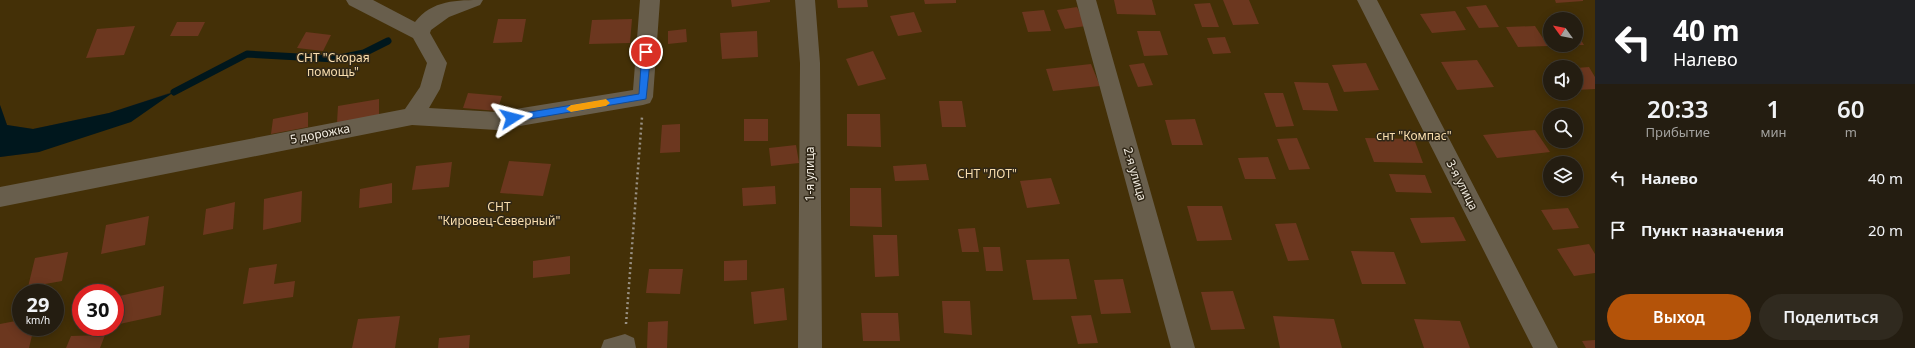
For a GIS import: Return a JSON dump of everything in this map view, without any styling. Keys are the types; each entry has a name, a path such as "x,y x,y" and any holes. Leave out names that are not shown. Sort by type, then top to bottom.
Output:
{"street":[{"path":"356,0 420,33 437,63 430,89 412,116"},
{"path":"420,33 422,25 434,16 473,0"},
{"path":"643,97 650,0"},
{"name":"1-я улица","path":"805,0 810,63 810,348"},
{"name":"2-я улица","path":"1086,0 1183,348"},
{"name":"3-я улица","path":"1367,0 1546,348"},
{"name":"5 дорожка","path":"0,197 412,116 497,121 643,97"}],"path":[{"path":"619,347 643,97"}],"green space":[{"path":"0,0 1595,0 1595,348 0,348 0,157 39,152 172,92 109,113 33,129 7,125 0,105"}],"water":[{"path":"174,92 131,122 39,152 0,157 0,105 7,125 33,129 109,113"}],"building":[{"path":"731,0 770,0 770,2 732,7"},
{"path":"837,0 867,0 868,7 838,8"},
{"path":"924,0 956,0 956,3 925,4"},
{"path":"1114,0 1152,0 1156,15 1117,14"},
{"path":"1223,0 1249,0 1259,24 1233,25"},
{"path":"1555,0 1583,0 1583,1 1556,3"},
{"path":"1210,3 1219,27 1202,27 1194,4"},
{"path":"1486,5 1499,27 1479,28 1466,7"},
{"path":"1077,7 1086,26 1065,29 1057,10"},
{"path":"1044,10 1051,31 1028,32 1022,12"},
{"path":"1455,11 1466,30 1432,33 1420,14"},
{"path":"914,12 922,32 898,36 890,16"},
{"path":"498,19 526,19 522,42 493,43"},
{"path":"632,19 630,43 589,44 592,20"},
{"path":"177,22 205,22 198,36 170,36"},
{"path":"135,26 124,55 86,58 97,29"},
{"path":"1535,26 1543,38 1543,46 1518,47 1506,27"},
{"path":"686,29 687,42 668,44 668,31"},
{"path":"757,31 758,57 722,59 720,33"},
{"path":"1137,31 1160,31 1168,55 1144,56"},
{"path":"306,32 331,35 323,51 297,48"},
{"path":"1225,37 1231,53 1213,54 1207,38"},
{"path":"873,51 886,79 858,86 846,59"},
{"path":"1477,60 1494,87 1457,90 1441,62"},
{"path":"1144,63 1153,85 1138,87 1129,65"},
{"path":"1366,63 1379,90 1344,92 1332,65"},
{"path":"1091,64 1100,86 1053,91 1046,69"},
{"path":"1583,67 1589,67 1595,77 1595,89 1583,90"},
{"path":"1294,82 1328,83 1338,111 1303,110"},
{"path":"468,93 502,96 497,111 463,108"},
{"path":"1264,93 1283,93 1294,126 1276,127"},
{"path":"379,99 379,116 337,123 338,106"},
{"path":"939,101 962,101 966,127 942,127"},
{"path":"308,112 308,127 271,134 273,119"},
{"path":"847,114 880,114 881,147 847,146"},
{"path":"744,119 768,119 768,141 744,141"},
{"path":"1195,119 1203,145 1172,145 1165,120"},
{"path":"680,124 680,152 660,153 662,125"},
{"path":"1535,130 1543,142 1543,148 1547,148 1550,152 1497,158 1483,135"},
{"path":"1297,138 1310,169 1289,170 1277,139"},
{"path":"1365,138 1414,139 1423,163 1374,162"},
{"path":"796,145 799,163 771,166 769,148"},
{"path":"1268,157 1276,179 1245,179 1238,158"},
{"path":"509,161 551,164 543,196 500,193"},
{"path":"452,162 449,187 412,190 416,166"},
{"path":"926,164 929,180 895,181 893,166"},
{"path":"1389,174 1425,175 1432,193 1396,192"},
{"path":"1051,178 1060,204 1027,208 1020,181"},
{"path":"392,183 392,203 359,208 360,189"},
{"path":"775,186 776,204 743,206 742,188"},
{"path":"850,188 881,188 882,227 850,226"},
{"path":"302,191 301,222 263,230 264,199"},
{"path":"235,202 233,229 203,235 206,209"},
{"path":"1187,206 1222,206 1232,240 1197,241"},
{"path":"1568,208 1579,228 1553,230 1541,210"},
{"path":"149,216 145,245 101,254 106,225"},
{"path":"1454,217 1466,241 1421,243 1410,218"},
{"path":"1296,223 1309,260 1288,261 1275,224"},
{"path":"975,228 979,252 962,252 958,229"},
{"path":"873,235 897,235 899,276 875,277"},
{"path":"1589,244 1595,254 1595,273 1574,276 1557,249"},
{"path":"983,247 1000,247 1003,271 986,271"},
{"path":"1351,251 1394,252 1406,284 1362,284"},
{"path":"68,252 62,281 45,284 29,284 35,258"},
{"path":"570,256 570,274 533,278 533,261"},
{"path":"1069,259 1077,299 1033,300 1026,260"},
{"path":"747,260 747,280 724,281 724,261"},
{"path":"277,264 274,284 295,281 293,297 243,304 249,268"},
{"path":"649,269 683,269 680,294 646,293"},
{"path":"1123,279 1131,313 1101,314 1094,280"},
{"path":"164,286 161,315 124,323 124,295"},
{"path":"784,288 787,320 754,324 751,292"},
{"path":"1233,291 1245,329 1211,330 1201,292"},
{"path":"942,301 970,301 972,335 944,333"},
{"path":"861,313 898,313 900,341 863,341"},
{"path":"1091,315 1098,343 1078,344 1071,316"},
{"path":"400,316 395,348 352,348 358,319"},
{"path":"1273,316 1334,319 1342,348 1280,348"},
{"path":"1414,319 1460,321 1470,348 1424,348"},
{"path":"668,321 667,348 647,348 648,322"},
{"path":"12,322 12,336 32,336 29,348 0,348 0,324"},
{"path":"470,335 469,348 438,348 439,338"},
{"path":"71,336 105,336 100,348 66,348"},
{"path":"1595,340 1595,348 1586,348 1582,341"}],"waterway":[{"path":"174,92 247,54 335,59 364,53 388,41"}],"slow traffic":[{"path":"571,109 606,103"}],"route":[{"path":"512,118 643,97 646,52"}],"park label":[{"name":"СНТ \"Скорая помощь\"","path":"333,65"},
{"name":"снт \"Компас\"","path":"1414,136"},
{"name":"СНТ \"ЛОТ\"","path":"987,174"},
{"name":"СНТ \"Кировец-Северный\"","path":"499,214"}]}
